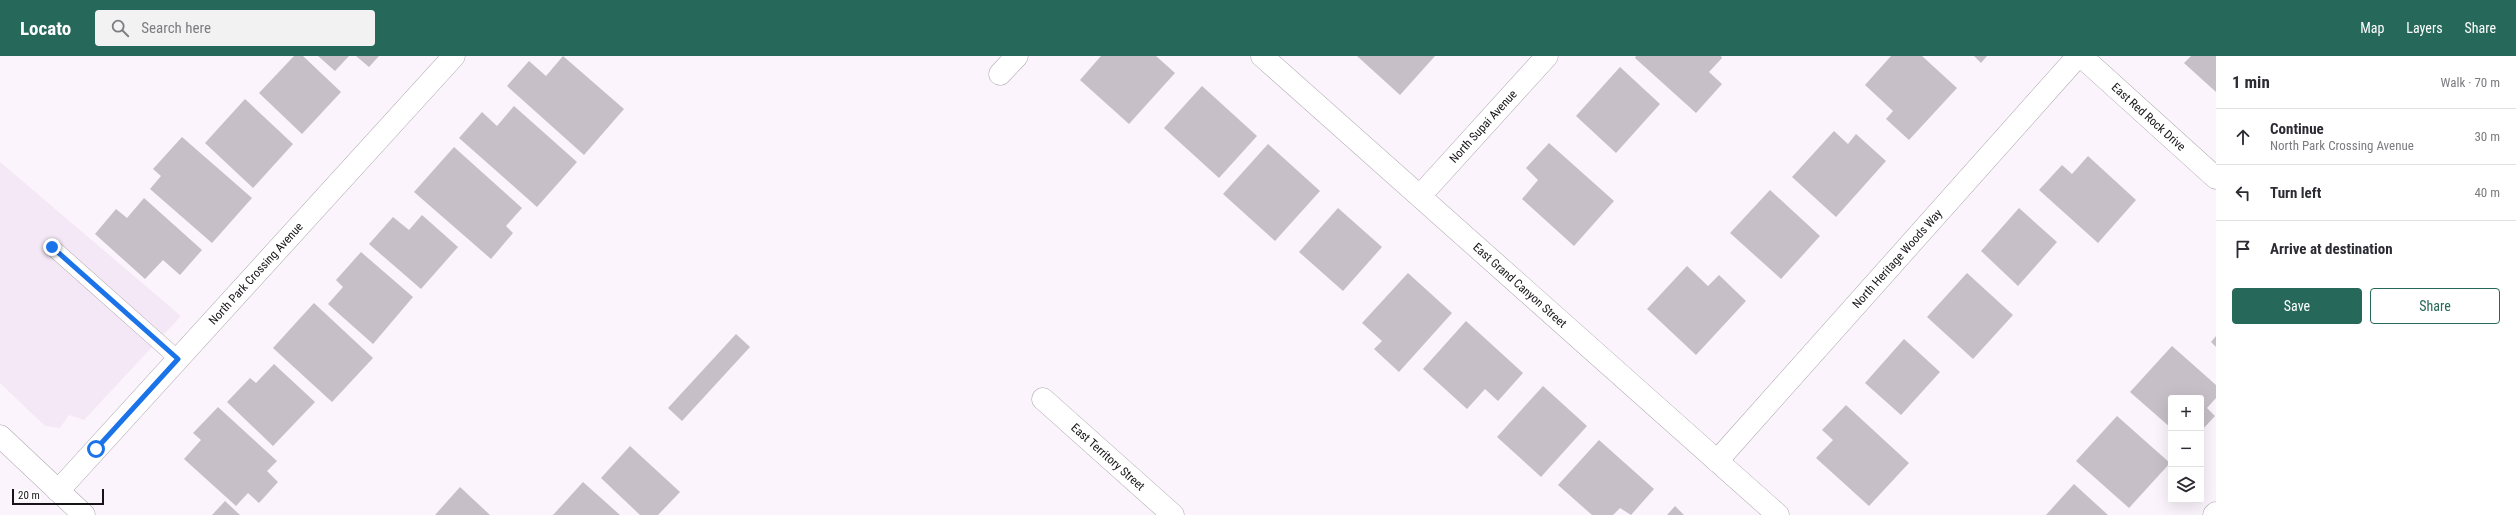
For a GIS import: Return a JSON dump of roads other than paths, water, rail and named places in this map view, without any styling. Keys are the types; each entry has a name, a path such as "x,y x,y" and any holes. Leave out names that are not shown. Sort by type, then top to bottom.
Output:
{"street":[{"name":"North Park Crossing Avenue","path":"58,491 454,56"},
{"path":"1000,74 1017,56"},
{"name":"East Grand Canyon Street","path":"1262,56 1778,515"},
{"name":"North Supai Avenue","path":"1420,196 1547,56"},
{"name":"North Heritage Woods Way","path":"1717,461 2078,56"},
{"name":"East Red Rock Drive","path":"2081,56 2216,178"},
{"name":"East Territory Street","path":"1043,399 1173,515"},
{"path":"0,436 84,515"}],"lane":[{"path":"52,247 178,359"}]}
